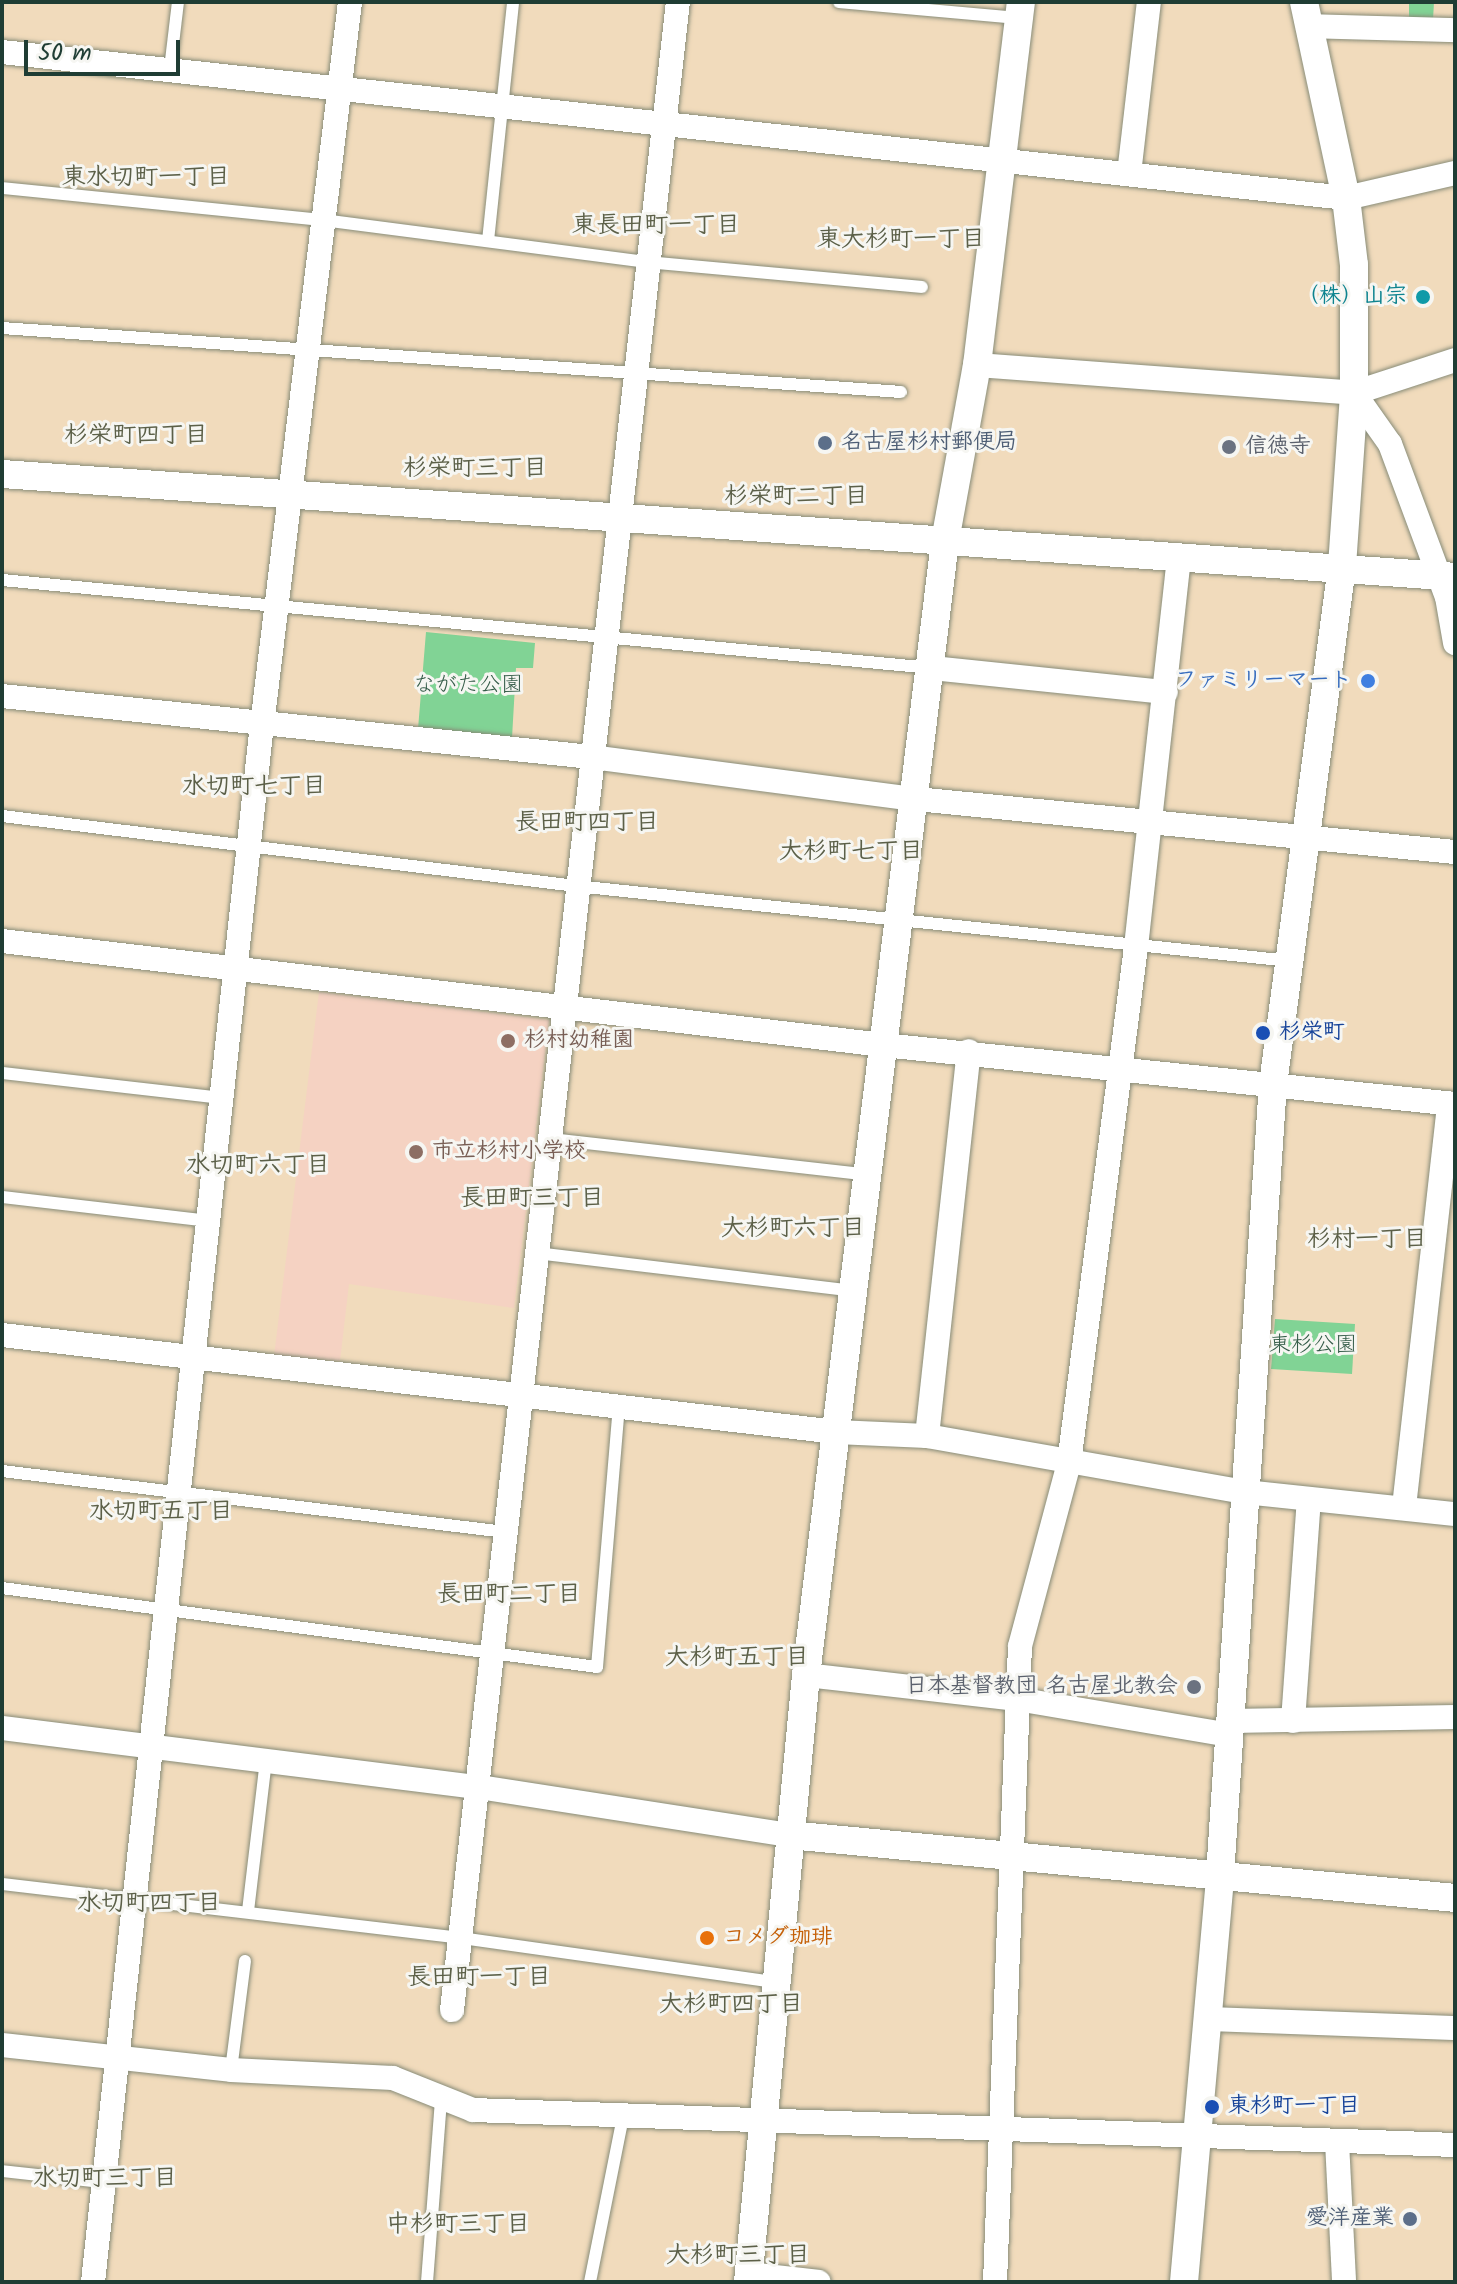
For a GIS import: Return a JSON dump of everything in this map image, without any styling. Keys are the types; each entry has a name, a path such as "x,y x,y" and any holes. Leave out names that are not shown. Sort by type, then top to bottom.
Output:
{"street":[{"path":"93,2282 262,725 350,2"},
{"path":"452,2010 604,634 639,374 647,262 678,2"},
{"path":"1129,174 1149,2"},
{"path":"819,2282 748,2278 806,1675 898,920 916,799 945,541 977,365 1020,10"},
{"path":"1184,2282 1220,1875 1273,1084 1342,566 1354,393 1354,265 1346,198 1306,14 1455,30"},
{"path":"2,52 503,106 665,127 1346,198 1455,173"},
{"path":"977,365 1354,393 1455,360"},
{"path":"1354,393 1390,444 1445,576 1455,643"},
{"path":"2,474 1342,566 1445,576"},
{"path":"995,2282 1020,1646 1069,1463 1136,947 1179,557"},
{"path":"932,668 1166,692"},
{"path":"2,696 591,757 916,799 1455,852"},
{"path":"2,941 236,972 883,1045 969,1051 1452,1104 1404,1507"},
{"path":"927,1436 969,1051"},
{"path":"2,1335 836,1432 927,1436 1245,1492 1455,1514"},
{"path":"1293,1721 1309,1500"},
{"path":"806,1675 1230,1728 1293,1721 1455,1717"},
{"path":"2,1728 479,1787 789,1835 1455,1898"},
{"path":"1208,2019 1455,2028"},
{"path":"2,2045 115,2060 231,2070 393,2078 441,2100 473,2110 763,2124 1001,2126 1197,2138 1455,2145"},
{"path":"1337,2142 1344,2282"}],"lane":[{"path":"170,69 178,2"},
{"path":"488,241 513,2"},
{"path":"839,2 1020,10"},
{"path":"2,188 323,220 647,262 922,287"},
{"path":"2,328 901,392"},
{"path":"2,580 276,609 604,634 932,668"},
{"path":"2,816 576,886 1289,961"},
{"path":"2,1073 223,1098"},
{"path":"550,1139 869,1175"},
{"path":"2,1197 208,1221"},
{"path":"536,1253 854,1291"},
{"path":"2,1588 491,1656 597,1667 619,1406"},
{"path":"2,1471 505,1532"},
{"path":"248,1911 266,1760"},
{"path":"2,1884 133,1902 248,1911 776,1982"},
{"path":"231,2070 245,1961"},
{"path":"427,2282 441,2100"},
{"path":"590,2282 623,2117"},
{"path":"2,2171 102,2182"}],"shaded area":[{"name":"市立杉村小学校","path":"319,992 549,1020 514,1308 349,1284 340,1361 274,1356"}],"green space":[{"path":"1409,2 1434,2 1433,20 1409,19"},
{"name":"ながた公園","path":"426,632 535,643 533,668 516,668 512,738 418,729"},
{"name":"東杉公園","path":"1275,1319 1355,1324 1352,1374 1271,1369"}],"place":[{"name":"（株）山宗","path":"1423,297"},
{"name":"名古屋杉村郵便局","path":"825,443"},
{"name":"信徳寺","path":"1229,447"},
{"name":"ファミリーマート","path":"1368,681"},
{"name":"杉栄町","path":"1263,1033"},
{"name":"杉村幼稚園","path":"508,1041"},
{"name":"市立杉村小学校","path":"416,1152"},
{"name":"日本基督教団 名古屋北教会","path":"1194,1687"},
{"name":"コメダ珈琲","path":"707,1938"},
{"name":"東杉町一丁目","path":"1212,2107"},
{"name":"愛洋産業","path":"1410,2219"}],"district":[{"name":"東水切町一丁目","path":"146,178"},
{"name":"東長田町一丁目","path":"656,226"},
{"name":"東大杉町一丁目","path":"901,240"},
{"name":"杉栄町四丁目","path":"136,436"},
{"name":"杉栄町三丁目","path":"475,469"},
{"name":"杉栄町二丁目","path":"796,497"},
{"name":"水切町七丁目","path":"254,787"},
{"name":"長田町四丁目","path":"587,823"},
{"name":"大杉町七丁目","path":"851,852"},
{"name":"水切町六丁目","path":"258,1166"},
{"name":"長田町三丁目","path":"532,1199"},
{"name":"大杉町六丁目","path":"793,1229"},
{"name":"杉村一丁目","path":"1367,1240"},
{"name":"水切町五丁目","path":"161,1512"},
{"name":"長田町二丁目","path":"509,1595"},
{"name":"大杉町五丁目","path":"737,1658"},
{"name":"水切町四丁目","path":"149,1904"},
{"name":"長田町一丁目","path":"479,1978"},
{"name":"大杉町四丁目","path":"731,2005"},
{"name":"水切町三丁目","path":"105,2179"},
{"name":"中杉町三丁目","path":"458,2225"},
{"name":"大杉町三丁目","path":"738,2256"}]}
